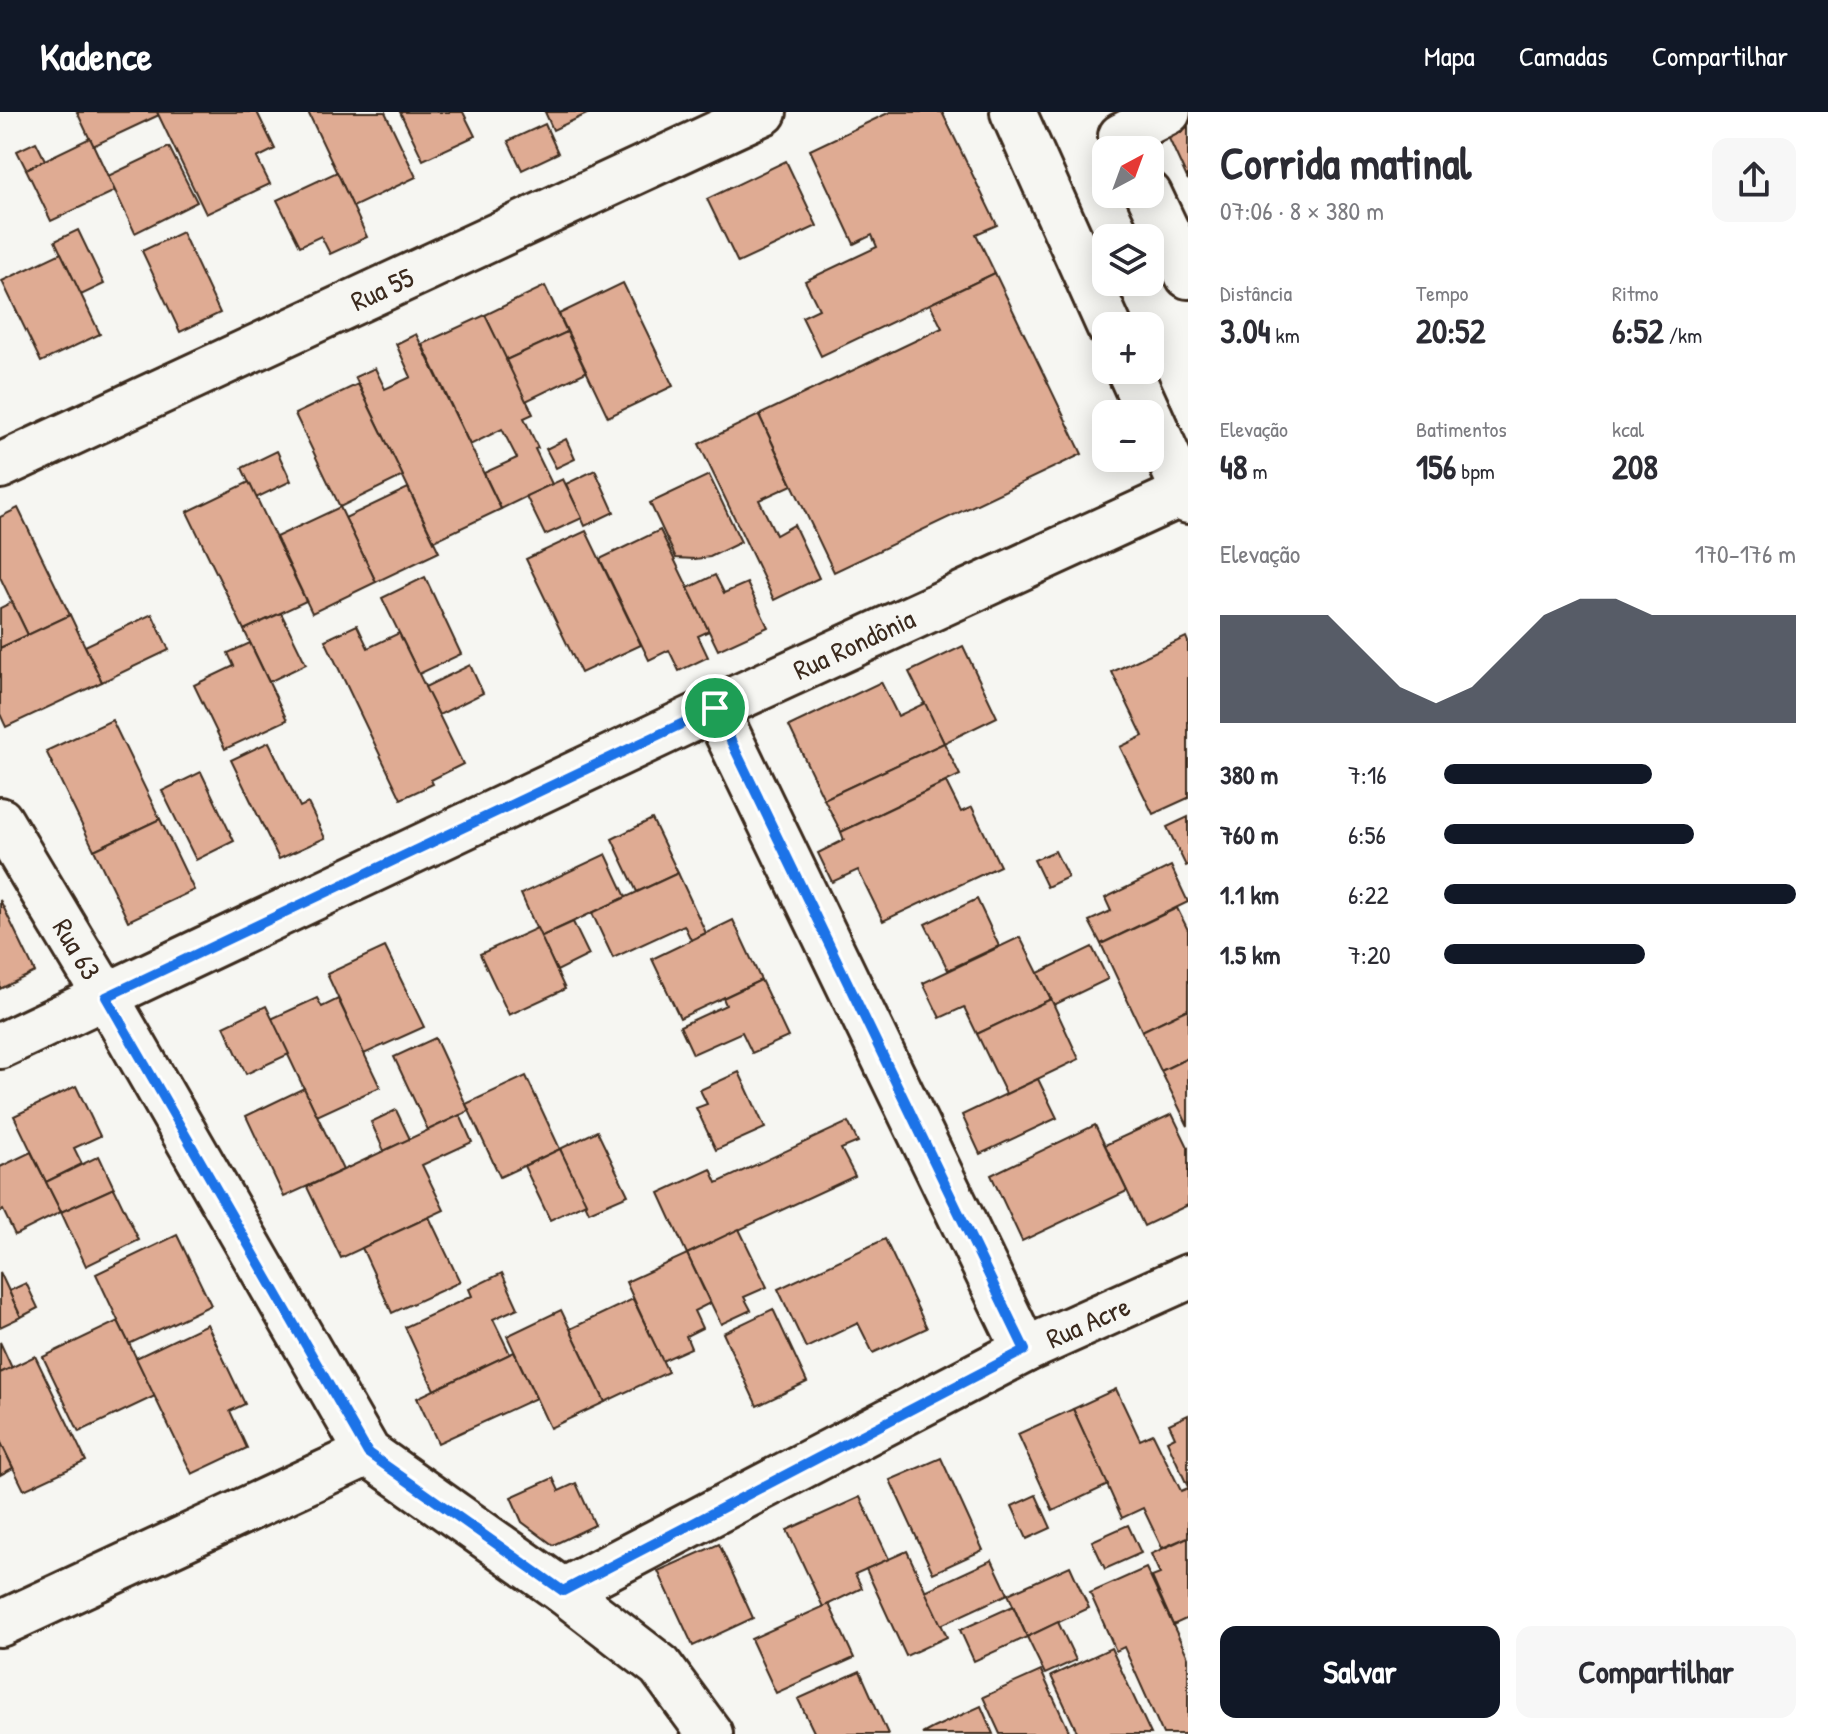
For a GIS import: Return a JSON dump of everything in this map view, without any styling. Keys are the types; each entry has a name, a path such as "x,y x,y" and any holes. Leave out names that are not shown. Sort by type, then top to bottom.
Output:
{"street":[{"name":"Rua 55","path":"0,466 764,112"},
{"path":"1013,112 1103,312"},
{"path":"1119,133 1168,112"},
{"path":"1156,208 1188,276"},
{"path":"1164,445 1187,495"},
{"name":"Rua Rondônia","path":"0,1046 715,708 1187,495"},
{"path":"715,708 1025,1350"},
{"name":"Rua 63","path":"0,820 106,997 368,1453"},
{"name":"Rua Acre","path":"563,1591 1025,1350 1188,1277"},
{"path":"0,1624 368,1453 563,1591 660,1666 710,1734"}],"building":[{"path":"77,112 157,112 159,115 93,146"},
{"path":"157,112 257,112 275,149 257,158 270,184 206,214"},
{"path":"308,112 385,112 416,177 353,207"},
{"path":"400,112 463,112 475,136 423,160"},
{"path":"545,112 591,112 553,130"},
{"path":"890,112 942,112 997,225 976,234 995,273 821,356 802,317 819,309 805,281 877,247 872,235 854,244 810,150"},
{"path":"1188,123 1188,180 1166,132"},
{"path":"545,124 558,153 522,170 508,141"},
{"path":"90,138 115,191 51,221 26,169"},
{"path":"36,142 45,160 26,169 17,151"},
{"path":"169,147 197,202 135,233 108,176"},
{"path":"786,161 817,226 738,263 707,199"},
{"path":"337,172 367,237 330,254 321,236 300,246 277,200"},
{"path":"78,230 104,284 81,295 55,241"},
{"path":"182,232 220,313 180,332 142,251"},
{"path":"61,253 100,334 41,362 2,281"},
{"path":"995,273 1082,454 834,572 759,415 942,328 930,304"},
{"path":"623,283 673,386 608,417 559,314"},
{"path":"545,286 567,332 506,360 485,315"},
{"path":"485,315 533,414 524,418 552,484 501,509 484,473 517,458 502,429 470,445 422,344"},
{"path":"567,332 586,372 526,401 506,360"},
{"path":"416,334 501,509 434,541 355,377 375,368 385,389 411,377 396,344"},
{"path":"358,384 403,476 340,507 295,414"},
{"path":"759,415 792,485 759,500 776,535 794,525 819,578 774,600 699,444"},
{"path":"566,439 575,459 556,468 546,449"},
{"path":"277,451 291,481 256,498 242,468"},
{"path":"595,470 614,512 585,526 566,484"},
{"path":"709,475 741,542 710,557 676,558 650,503"},
{"path":"563,479 582,518 545,535 526,496"},
{"path":"249,482 306,601 244,630 187,512"},
{"path":"408,488 439,552 376,582 345,518"},
{"path":"340,507 376,582 312,613 276,537"},
{"path":"18,508 70,615 28,635 0,577 0,517"},
{"path":"660,530 709,631 698,636 708,657 679,671 669,650 649,660 600,559"},
{"path":"586,531 641,645 581,673 526,559"},
{"path":"715,575 724,593 747,583 768,627 718,650 688,588"},
{"path":"425,577 461,654 419,674 382,598"},
{"path":"12,602 28,635 0,648 0,608"},
{"path":"281,613 306,664 269,682 244,630"},
{"path":"152,614 169,650 102,682 85,646"},
{"path":"70,615 102,682 6,727 0,714 0,648"},
{"path":"357,625 368,648 399,633 463,764 431,780 433,784 401,799 325,640"},
{"path":"1186,637 1188,798 1153,814 1120,747 1143,736 1112,672"},
{"path":"250,643 287,720 225,749 194,685 234,666 228,653"},
{"path":"963,646 997,717 944,743 909,672"},
{"path":"470,665 483,693 439,715 425,687"},
{"path":"881,682 898,716 925,703 944,743 824,799 789,726"},
{"path":"112,720 160,819 94,850 46,751"},
{"path":"269,742 300,807 308,803 325,838 279,859 231,760"},
{"path":"944,743 960,775 841,832 824,799"},
{"path":"201,772 234,841 196,860 162,791"},
{"path":"946,782 961,812 972,807 1000,866 883,921 858,870 832,882 818,853 844,840 841,832"},
{"path":"1188,817 1188,865 1186,866 1167,827"},
{"path":"160,819 194,890 128,921 94,850"},
{"path":"652,819 678,873 637,892 612,839"},
{"path":"1055,851 1068,877 1047,887 1034,860"},
{"path":"606,854 626,897 540,937 521,894"},
{"path":"1171,866 1188,902 1101,944 1089,921 1111,911 1105,898"},
{"path":"678,873 706,933 691,940 684,925 613,958 592,913"},
{"path":"977,899 999,946 948,970 925,924"},
{"path":"0,900 35,972 0,989"},
{"path":"1177,908 1188,930 1188,1009 1142,1031 1101,944"},
{"path":"733,920 761,980 680,1018 652,959"},
{"path":"573,922 589,955 557,971 540,937"},
{"path":"537,928 565,989 509,1015 480,954"},
{"path":"1020,937 1051,999 977,1034 964,1007 940,1018 923,983"},
{"path":"385,947 424,1027 364,1054 327,974"},
{"path":"1092,947 1108,979 1054,1005 1038,973"},
{"path":"761,980 788,1037 752,1053 742,1032 693,1054 680,1026 726,1005 723,998"},
{"path":"317,998 322,1007 338,999 380,1087 317,1116 271,1019"},
{"path":"1051,999 1079,1059 1006,1094 977,1034"},
{"path":"266,1006 289,1054 246,1074 224,1026"},
{"path":"1188,1009 1188,1058 1161,1071 1142,1031"},
{"path":"435,1038 469,1111 428,1130 394,1057"},
{"path":"1188,1058 1188,1126 1161,1071"},
{"path":"739,1072 765,1128 716,1150 696,1108 707,1104 700,1090"},
{"path":"526,1076 560,1149 500,1177 466,1104"},
{"path":"1038,1079 1057,1118 980,1154 962,1115"},
{"path":"76,1086 100,1136 74,1148 82,1164 46,1182 14,1116"},
{"path":"304,1088 343,1170 284,1197 246,1116"},
{"path":"396,1110 410,1139 384,1151 371,1122"},
{"path":"1172,1114 1188,1147 1188,1205 1144,1226 1105,1145"},
{"path":"460,1115 472,1142 422,1165 444,1210 341,1258 307,1187"},
{"path":"848,1122 858,1142 841,1149 855,1176 687,1254 659,1193 711,1169 717,1183"},
{"path":"1095,1125 1127,1191 1022,1241 991,1175"},
{"path":"597,1131 628,1195 589,1212 560,1149"},
{"path":"560,1149 586,1203 550,1220 524,1166"},
{"path":"31,1152 61,1212 15,1235 3,1210 0,1211 0,1167"},
{"path":"99,1156 114,1188 61,1212 46,1182"},
{"path":"114,1188 139,1240 86,1266 61,1212"},
{"path":"429,1217 460,1282 392,1313 362,1248"},
{"path":"739,1229 767,1287 744,1297 751,1310 721,1324 687,1254"},
{"path":"177,1235 211,1305 129,1344 96,1274"},
{"path":"885,1239 927,1328 873,1353 858,1323 806,1348 778,1289"},
{"path":"687,1254 710,1303 694,1311 702,1328 686,1336 691,1348 662,1361 626,1282"},
{"path":"0,1272 21,1317 0,1327"},
{"path":"502,1273 518,1308 493,1319 510,1354 434,1390 405,1327 472,1296 469,1289"},
{"path":"26,1283 38,1308 21,1317 9,1291"},
{"path":"633,1299 668,1372 605,1402 570,1329"},
{"path":"773,1309 807,1382 757,1406 723,1333"},
{"path":"561,1310 605,1402 550,1428 507,1336"},
{"path":"118,1321 155,1396 79,1432 43,1357"},
{"path":"207,1324 245,1404 230,1411 247,1448 192,1474 136,1358"},
{"path":"0,1342 12,1368 0,1373"},
{"path":"514,1352 536,1398 438,1443 417,1398"},
{"path":"35,1356 86,1461 24,1490 0,1441 0,1373"},
{"path":"1116,1389 1140,1440 1153,1434 1181,1491 1188,1488 1188,1537 1162,1548 1143,1508 1122,1518 1073,1409"},
{"path":"1073,1409 1108,1485 1053,1511 1018,1434"},
{"path":"1188,1415 1188,1487 1167,1441 1175,1437 1169,1424"},
{"path":"0,1441 13,1468 0,1475"},
{"path":"941,1458 983,1550 933,1573 890,1480"},
{"path":"553,1478 559,1491 576,1483 595,1525 553,1545 522,1522 511,1497"},
{"path":"1036,1495 1051,1528 1027,1539 1012,1506"},
{"path":"860,1497 889,1559 855,1574 862,1588 823,1607 787,1530"},
{"path":"1128,1525 1141,1553 1105,1569 1092,1541"},
{"path":"1188,1537 1188,1618 1173,1625 1152,1577 1160,1574 1151,1554"},
{"path":"719,1544 753,1618 693,1646 658,1571"},
{"path":"907,1551 947,1637 906,1656 866,1569"},
{"path":"992,1560 1008,1594 941,1625 925,1591"},
{"path":"1070,1566 1089,1608 1027,1637 1008,1594"},
{"path":"1146,1568 1188,1657 1188,1734 1163,1734 1124,1647 1116,1651 1090,1593"},
{"path":"829,1604 854,1658 776,1693 751,1639"},
{"path":"1013,1606 1027,1637 974,1661 960,1630"},
{"path":"1058,1622 1076,1660 1045,1674 1027,1637"},
{"path":"1111,1648 1151,1734 1078,1734 1051,1676"},
{"path":"860,1671 888,1734 815,1734 798,1699"},
{"path":"1041,1671 1069,1731 1063,1734 1000,1734 983,1697"},
{"path":"981,1706 993,1734 922,1734 933,1728"}],"route":[{"path":"715,708 1025,1350 563,1591 368,1453 106,997 715,708"}]}
